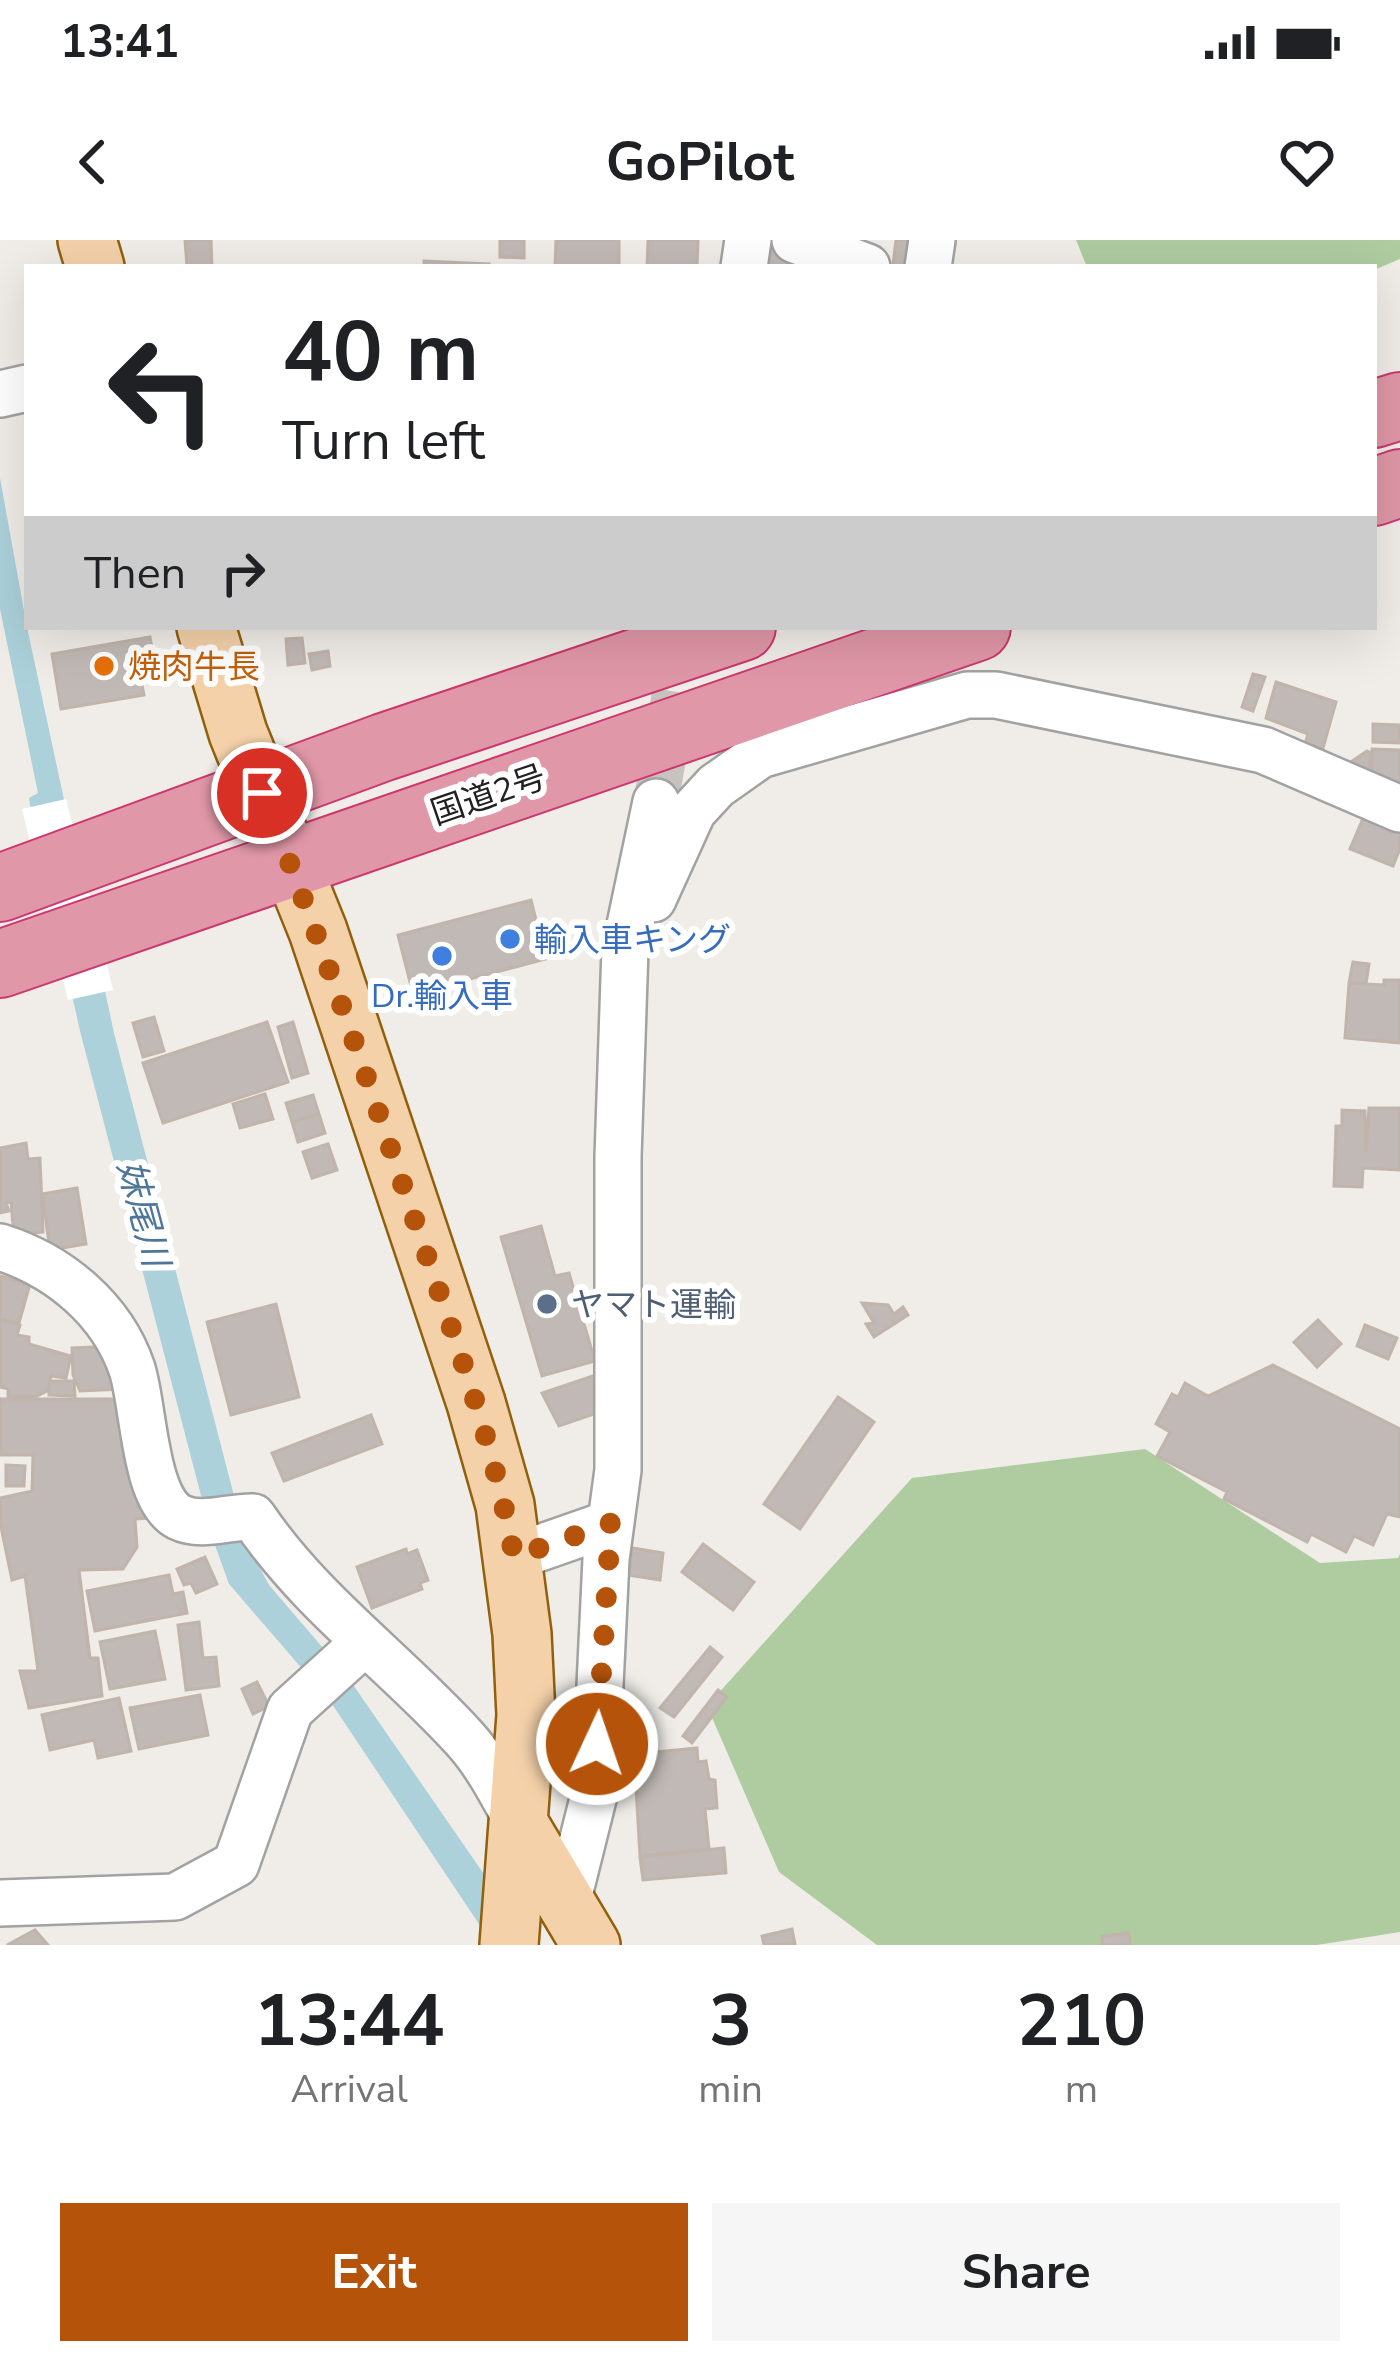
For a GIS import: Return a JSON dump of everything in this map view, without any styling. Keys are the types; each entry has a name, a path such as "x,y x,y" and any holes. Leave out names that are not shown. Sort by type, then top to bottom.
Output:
{"highway":[{"path":"40,875 384,747 733,630"},
{"name":"国道2号","path":"51,946 968,630"}],"main road":[{"path":"207,630 238,733 318,931 476,1403 505,1505 514,1557 526,1714 509,1945"},
{"path":"519,1824 579,1926"}],"street":[{"path":"795,240 859,264"},
{"path":"625,949 662,885 693,811 716,786 760,755 967,695 996,695 1263,750 1400,809"},
{"path":"579,1926 595,1791 618,1470 618,1157 625,949 656,802"},
{"path":"0,1247 50,1269 84,1295 115,1329 133,1371 159,1497 177,1516 254,1517 278,1555 358,1648 467,1741 519,1824"},
{"path":"514,1557 611,1523"},
{"path":"0,1903 175,1897 236,1864 290,1710 358,1648"}],"green space":[{"path":"1076,240 1400,240 1400,259 1377,269 1377,264 1086,264"},
{"path":"1145,1449 1320,1563 1398,1558 1400,1554 1400,1932 1317,1945 877,1945 779,1872 707,1706 912,1478"}],"water":[{"name":"妹尾川","path":"0,478 24,630 114,1033 246,1542 269,1585 347,1676 533,1945 493,1945 330,1701 229,1584 211,1534 80,1031 32,817 29,798 38,793 0,609"}],"pier":[{"path":"66,799 113,990 68,1000 22,809"}],"building":[{"path":"185,240 211,240 212,264 187,264"},
{"path":"500,240 524,240 524,258 500,257"},
{"path":"556,240 619,240 619,264 555,264"},
{"path":"648,240 698,240 697,264 647,264"},
{"path":"896,240 916,240 909,264 893,264"},
{"path":"771,249 828,264 767,264"},
{"path":"424,261 489,264 424,264"},
{"name":"焼肉牛長","path":"150,637 157,678 141,680 144,695 61,709 52,654"},
{"path":"302,638 305,663 288,665 286,639"},
{"path":"328,651 330,666 312,670 309,654"},
{"path":"1253,674 1265,677 1253,711 1242,707"},
{"path":"1276,682 1336,702 1323,748 1305,744 1308,734 1266,718"},
{"path":"1373,724 1400,725 1400,743 1373,742"},
{"path":"1372,749 1400,750 1400,784 1372,784"},
{"path":"1367,751 1371,753 1367,782 1339,770"},
{"path":"1364,816 1400,831 1393,866 1350,849"},
{"path":"531,900 546,959 413,994 398,935"},
{"path":"1353,962 1369,964 1366,984 1349,983"},
{"path":"1384,980 1400,980 1400,1043 1345,1038 1349,983 1384,985"},
{"path":"154,1017 164,1051 143,1057 133,1023"},
{"path":"267,1022 288,1082 163,1123 143,1063"},
{"path":"293,1022 308,1073 292,1078 278,1027"},
{"path":"265,1094 273,1119 240,1128 233,1104"},
{"path":"313,1095 319,1114 292,1122 286,1103"},
{"path":"1369,1108 1400,1108 1400,1170 1363,1168 1362,1187 1334,1186 1336,1126 1342,1126 1342,1110 1365,1111 1366,1152"},
{"path":"319,1114 325,1133 298,1142 292,1122"},
{"path":"26,1143 28,1159 40,1158 43,1232 14,1236 11,1202 6,1203 9,1211 0,1213 0,1148"},
{"path":"328,1144 337,1170 312,1178 303,1152"},
{"path":"77,1188 86,1244 50,1250 42,1194"},
{"path":"541,1226 555,1276 569,1273 595,1361 542,1376 501,1237"},
{"path":"0,1276 30,1284 19,1323 0,1319"},
{"path":"862,1303 888,1305 894,1314 903,1307 908,1315 874,1337 866,1324 874,1323"},
{"path":"276,1304 299,1397 231,1415 207,1322"},
{"path":"0,1320 20,1325 17,1335 29,1337 29,1344 71,1356 66,1378 51,1376 47,1391 37,1396 8,1396 8,1389 0,1387"},
{"path":"1318,1320 1341,1344 1317,1367 1294,1342"},
{"path":"1365,1325 1397,1338 1388,1359 1357,1346"},
{"path":"115,1346 123,1389 80,1391 73,1375 72,1348"},
{"path":"1273,1365 1400,1429 1400,1517 1387,1514 1373,1545 1354,1536 1346,1552 1311,1534 1307,1542 1224,1499 1227,1492 1157,1456 1170,1432 1156,1424 1172,1394 1178,1397 1185,1383 1208,1396"},
{"path":"593,1376 600,1412 559,1426 542,1393"},
{"path":"49,1381 74,1381 75,1396 49,1395"},
{"path":"838,1397 874,1422 800,1529 764,1504"},
{"path":"0,1399 127,1399 138,1507 150,1506 152,1518 135,1519 137,1547 123,1569 79,1570 90,1658 98,1658 102,1696 29,1708 20,1671 38,1671 25,1576 12,1580 0,1498 32,1491 33,1455 0,1455"},
{"path":"371,1415 382,1444 284,1481 272,1453"},
{"path":"6,1465 25,1466 24,1486 6,1486"},
{"path":"703,1544 754,1582 733,1610 682,1572"},
{"path":"633,1548 663,1553 660,1580 628,1575"},
{"path":"406,1549 407,1554 417,1550 428,1580 420,1583 422,1589 372,1608 357,1567"},
{"path":"205,1557 217,1584 196,1593 191,1583 184,1585 177,1569"},
{"path":"169,1575 173,1594 183,1592 187,1613 95,1631 87,1591"},
{"path":"199,1622 203,1658 216,1657 219,1686 186,1690 178,1625"},
{"path":"155,1631 165,1679 110,1689 100,1642"},
{"path":"710,1647 722,1657 674,1717 660,1708"},
{"path":"257,1682 269,1706 253,1714 242,1689"},
{"path":"718,1690 727,1697 692,1743 683,1736"},
{"path":"200,1695 208,1735 139,1749 130,1708"},
{"path":"119,1698 131,1751 98,1758 94,1740 50,1750 42,1715"},
{"path":"697,1748 698,1762 706,1761 709,1779 715,1780 717,1808 705,1809 709,1849 640,1856 634,1754"},
{"path":"724,1848 726,1873 643,1880 640,1857"},
{"path":"792,1929 795,1944 764,1945 762,1936"},
{"path":"35,1930 48,1945 7,1945"},
{"path":"1129,1933 1130,1945 1102,1945 1102,1936"}],"tunnel":[{"path":"656,802 685,630"}],"place":[{"name":"焼肉牛長","path":"104,666"},
{"name":"輸入車キング","path":"510,939"},
{"name":"Dr.輸入車","path":"442,956"},
{"name":"ヤマト運輸","path":"547,1304"}],"route":[{"path":"262,793 318,931 476,1403 505,1505 514,1557 611,1523 597,1744"}]}
